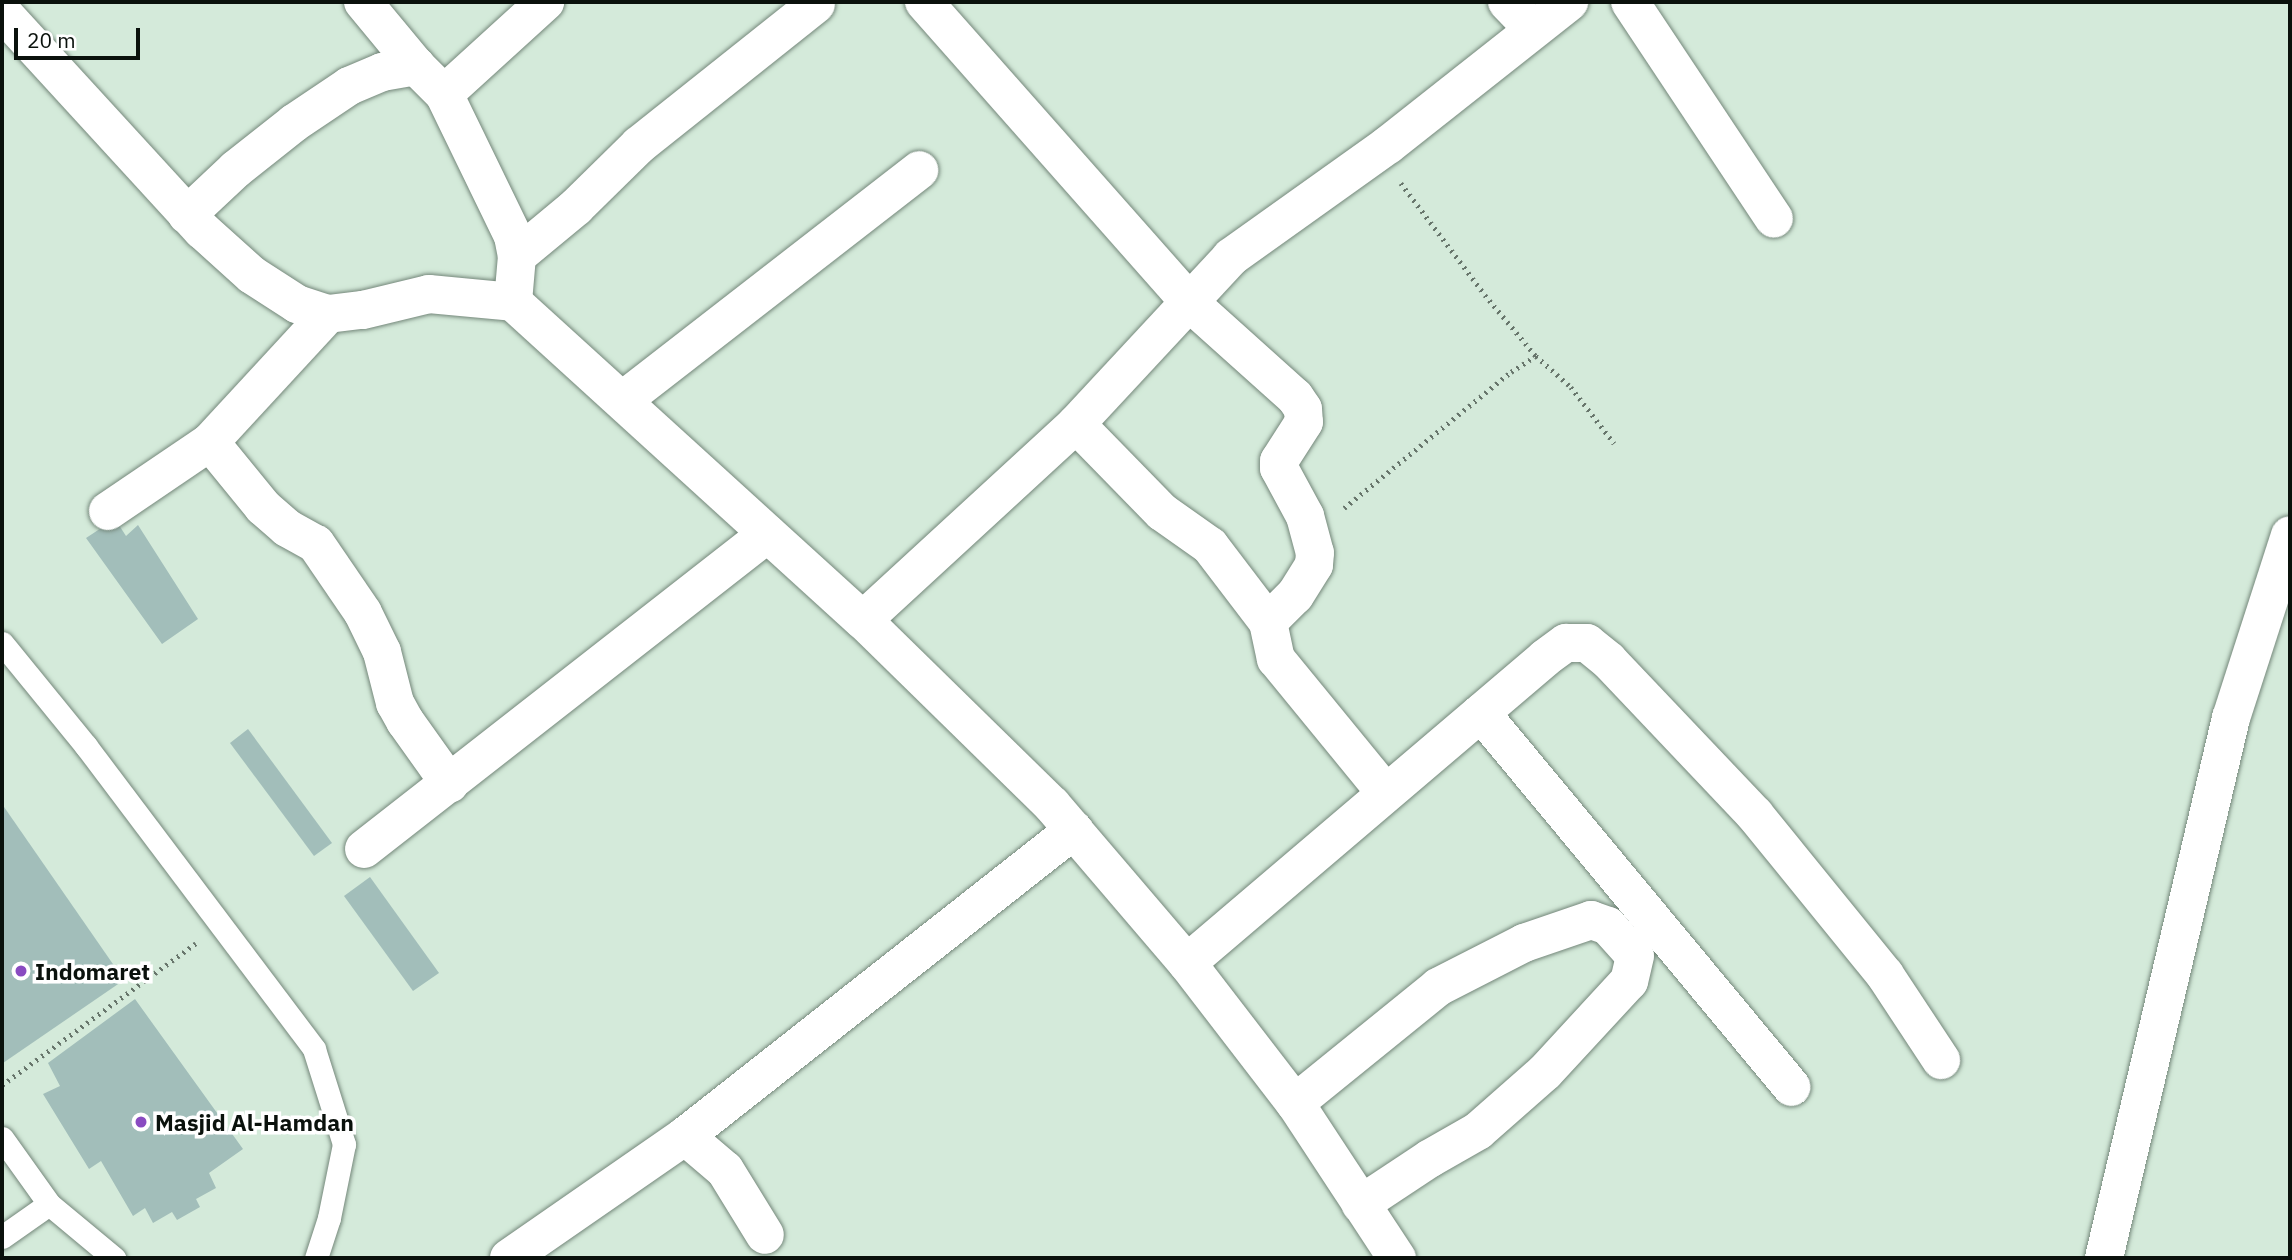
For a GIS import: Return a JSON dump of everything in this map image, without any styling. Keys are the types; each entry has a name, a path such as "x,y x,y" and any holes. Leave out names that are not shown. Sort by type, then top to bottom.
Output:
{"street":[{"path":"363,2 416,66 444,94 513,236 517,256 513,302"},
{"path":"444,94 545,2"},
{"path":"924,2 1189,302 1295,397 1303,409 1304,422 1279,461 1279,468 1305,516 1311,535 1314,565 1295,595 1268,622"},
{"path":"1507,2 1533,29"},
{"path":"863,620 1076,424 1231,257 1388,145 1569,2"},
{"path":"1630,2 1774,219"},
{"path":"517,256 576,207 648,137 816,4"},
{"path":"2,12 187,215 252,275 297,304 328,314 363,310 429,294 513,302 863,620 1052,805 1187,963 1296,1103 1397,1258"},
{"path":"187,215 246,161 349,86 382,72 416,66"},
{"path":"622,400 919,170"},
{"path":"108,511 210,442 328,314"},
{"path":"1076,424 1163,512 1210,547 1268,622 1276,659 1385,792"},
{"path":"210,442 263,507 286,528 316,544 363,613 382,652 395,703 405,721 450,784"},
{"path":"364,849 767,534"},
{"path":"2104,1258 2231,718 2290,535"},
{"path":"1187,963 1385,792 1566,642 1587,643 1609,661 1755,815 1878,966 1941,1060"},
{"path":"1481,713 1791,1087"},
{"path":"509,1258 685,1136 1073,830"},
{"path":"1296,1103 1438,987 1524,943 1591,920 1608,926 1635,956 1629,981 1545,1072 1478,1132 1429,1158 1361,1203"},
{"path":"685,1136 725,1170 765,1235"}],"lane":[{"path":"2,643 86,746 314,1049 344,1144 329,1218 316,1258"},
{"path":"2,1138 49,1205 114,1258"},
{"path":"2,1237 49,1205"}],"path":[{"path":"1388,145 1387,163 1485,295 1536,356 1572,387 1614,443"},
{"path":"1311,535 1511,372 1536,356"},
{"path":"2,1085 220,925"}],"building":[{"path":"115,519 126,536 138,525 198,619 162,644 86,538"},
{"path":"248,729 332,843 314,856 230,743"},
{"path":"2,804 124,980 3,1063 2,1061"},
{"path":"370,877 439,973 413,991 344,896"},
{"name":"Masjid Al-Hamdan","path":"135,999 243,1149 209,1173 216,1188 196,1199 200,1207 177,1220 172,1212 153,1223 145,1208 133,1216 101,1161 89,1169 43,1094 60,1086 48,1063"}],"place":[{"name":"Indomaret","path":"21,971"},
{"name":"Masjid Al-Hamdan","path":"141,1122"}]}
